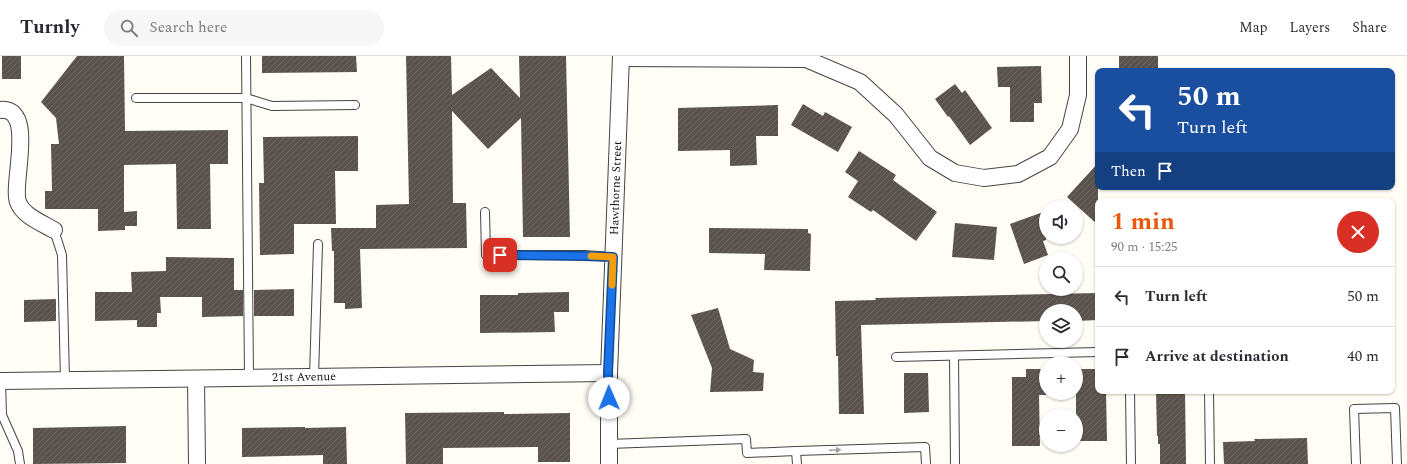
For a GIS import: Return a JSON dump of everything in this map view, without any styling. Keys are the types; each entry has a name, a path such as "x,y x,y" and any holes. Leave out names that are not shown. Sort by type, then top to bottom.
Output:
{"street":[{"path":"621,57 806,57 860,82 896,115 930,158 955,173 984,178 1018,174 1050,157 1070,129 1078,95 1078,56"},
{"name":"Hawthorne Street","path":"609,464 608,373 621,57"},
{"path":"0,110 12,112 19,124 21,138 16,191 17,202 27,215 54,230"},
{"name":"21st Avenue","path":"1,381 608,373"},
{"path":"196,379 197,464"}],"lane":[{"path":"246,56 249,378"},
{"path":"136,98 246,98 272,106 354,106"},
{"path":"485,212 486,255 613,257"},
{"path":"54,230 62,255 65,380"},
{"path":"314,377 318,244"},
{"path":"896,357 1095,352"},
{"path":"954,356 955,464"},
{"path":"1,381 2,415 18,451 20,464"},
{"path":"1130,394 1132,464"},
{"path":"1209,394 1210,464"},
{"path":"1356,464 1354,410 1395,408 1397,464"},
{"path":"609,444 746,439 747,453 925,447 926,464"},
{"path":"796,451 797,464"}],"building":[{"path":"2,56 21,56 21,79 2,79"},
{"path":"77,56 124,56 125,131 228,130 228,164 210,164 211,229 177,229 176,164 124,165 124,212 137,211 137,226 125,226 125,230 98,231 98,209 45,209 45,191 52,191 51,144 59,144 56,118 41,102"},
{"path":"262,56 356,56 357,72 262,73"},
{"path":"406,56 451,56 452,95 491,68 520,98 519,56 566,56 570,237 523,237 521,118 488,149 452,111 453,203 466,203 467,248 360,249 362,308 345,309 345,303 334,303 334,251 332,251 331,228 376,228 376,205 409,204"},
{"path":"1119,56 1158,56 1158,68 1119,68"},
{"path":"1041,66 1042,103 1034,103 1034,122 1010,122 1010,87 998,87 997,67"},
{"path":"955,84 962,93 965,90 992,128 970,145 935,99"},
{"path":"803,104 823,116 825,112 852,127 838,152 791,125"},
{"path":"778,105 778,136 756,136 757,165 730,166 730,150 678,151 678,108"},
{"path":"358,136 358,171 335,171 336,224 294,224 294,254 260,255 259,183 264,183 263,137"},
{"path":"859,151 896,175 893,180 937,212 916,241 873,210 871,212 848,197 858,181 845,172"},
{"path":"1095,166 1095,190 1098,190 1098,198 1095,198 1095,222 1083,211 1083,200 1070,200 1067,197"},
{"path":"1039,214 1039,244 1044,244 1047,252 1039,252 1039,258 1024,264 1010,224"},
{"path":"955,223 997,227 994,260 952,257"},
{"path":"709,228 808,229 808,233 811,234 810,271 764,270 765,254 709,253"},
{"path":"166,257 234,258 234,290 243,290 243,316 202,317 202,297 160,297 161,313 157,313 157,327 137,327 137,320 95,321 95,292 132,292 131,272 166,271"},
{"path":"294,289 294,316 254,316 254,290"},
{"path":"569,292 569,312 554,312 555,332 480,333 480,295 518,295 518,293"},
{"path":"1083,293 1095,293 1095,320 1083,321 1083,304 1039,304 1039,321 861,325 864,414 839,414 835,301 876,300 875,298 1039,294 1039,296 1083,296"},
{"path":"56,299 56,321 24,322 24,300"},
{"path":"718,308 730,349 754,360 753,372 764,373 763,391 710,392 712,368 691,315"},
{"path":"1026,369 1039,369 1039,446 1012,446 1012,377 1026,377"},
{"path":"1083,369 1095,369 1095,394 1106,394 1107,441 1083,441 1083,408 1076,408 1076,400 1083,400"},
{"path":"904,373 928,373 929,412 904,413"},
{"path":"1156,394 1185,394 1186,464 1160,464 1160,444 1158,444"},
{"path":"504,412 504,414 570,413 570,462 538,462 538,447 443,448 443,464 406,464 405,413"},
{"path":"126,426 126,463 33,464 33,428"},
{"path":"346,427 347,464 323,464 323,455 242,457 242,428"},
{"path":"1307,438 1308,464 1224,464 1223,442 1255,441 1254,439"}],"slow traffic":[{"path":"591,256 613,257 612,285"}],"route":[{"path":"500,255 613,257 608,373 609,398"}]}
